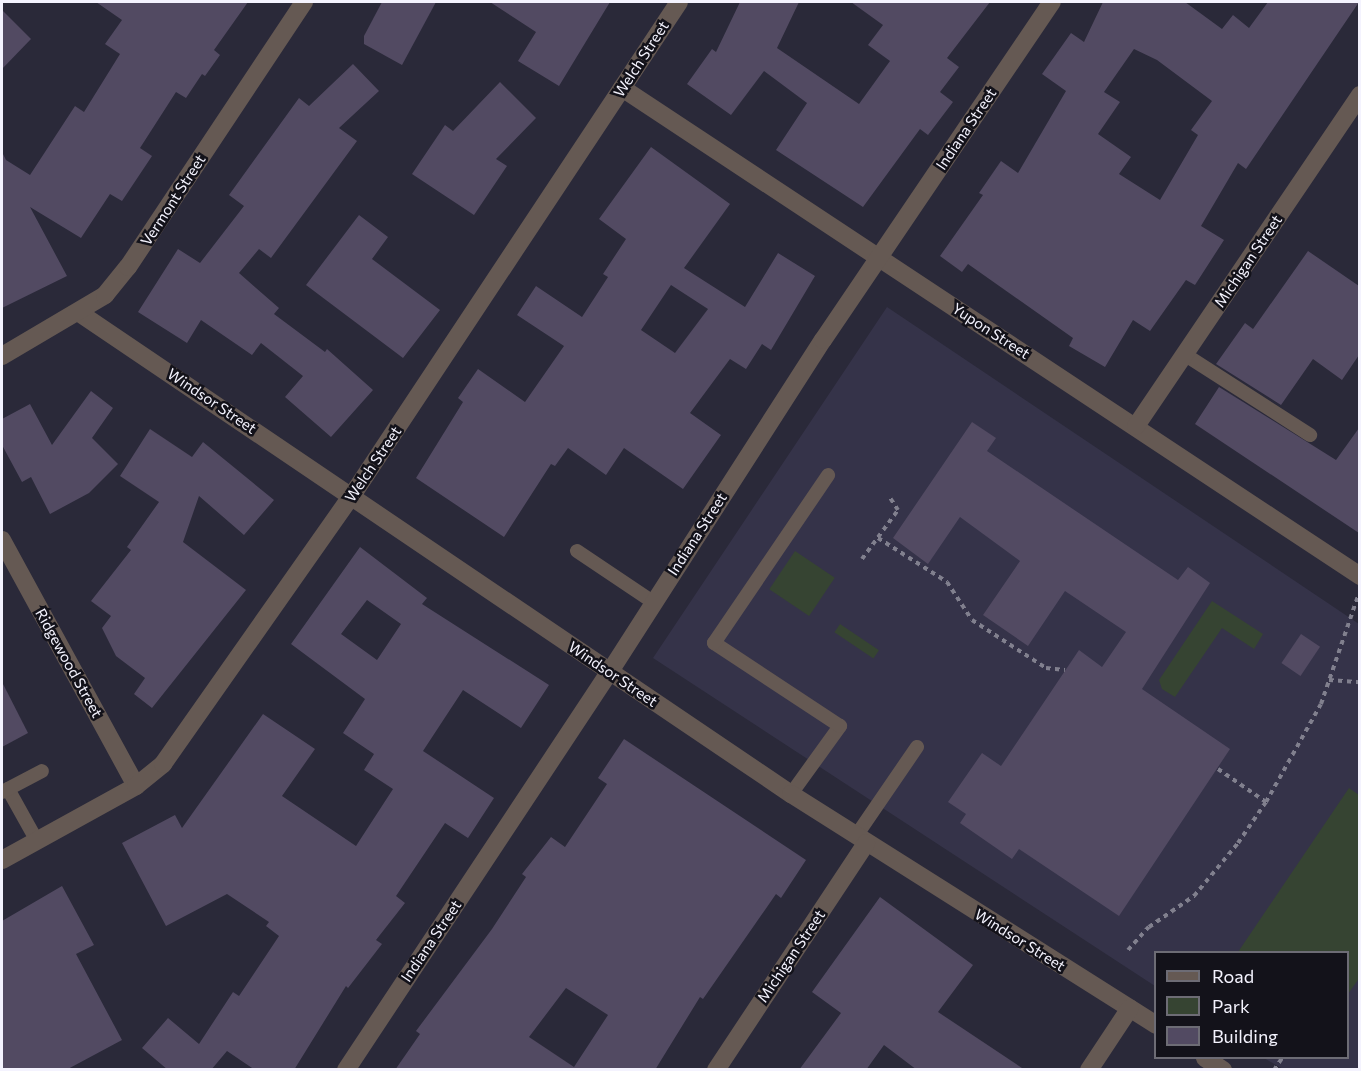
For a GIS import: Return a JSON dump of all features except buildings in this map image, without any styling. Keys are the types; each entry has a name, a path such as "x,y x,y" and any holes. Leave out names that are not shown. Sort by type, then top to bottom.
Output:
{"street":[{"name":"Vermont Street","path":"2,356 105,295 128,267 304,2"},
{"name":"Welch Street","path":"2,860 136,786 160,768 353,494 679,2"},
{"name":"Indiana Street","path":"346,1070 609,673 653,602 880,257 1052,2"},
{"name":"Yupon Street","path":"622,88 1136,426 1359,576"},
{"name":"Michigan Street","path":"1136,426 1359,95"},
{"name":"Windsor Street","path":"78,312 353,494 609,673 791,794 1154,1024"},
{"name":"Ridgewood Street","path":"2,540 136,786"},
{"name":"Michigan Street","path":"716,1070 861,840"},
{"path":"1089,1070 1130,1008"},
{"path":"1206,1059 1223,1070"}],"lane":[{"path":"1184,354 1310,435"},
{"path":"791,794 840,726 714,643 828,476"},
{"path":"577,551 653,602"},
{"path":"861,840 917,747"},
{"path":"37,841 5,790 42,771"}],"path":[{"path":"862,559 898,510 889,496"},
{"path":"878,538 947,582 972,620 1046,668 1065,670"},
{"path":"1128,950 1149,927 1194,896 1238,843 1266,802 1321,704 1359,591"},
{"path":"1329,680 1359,682"},
{"path":"1218,769 1266,802"}],"shaded area":[{"path":"887,307 1359,624 1359,1069 1283,1069 1266,1059 1349,1059 1349,951 1154,951 1154,985 653,658"}],"green space":[{"path":"795,551 835,578 809,616 769,589"},
{"path":"1212,601 1263,634 1254,649 1222,628 1175,697 1162,689 1159,680"},
{"path":"840,624 879,650 873,659 834,632"},
{"path":"1349,788 1359,795 1360,977 1349,993 1349,951 1239,951"}]}
